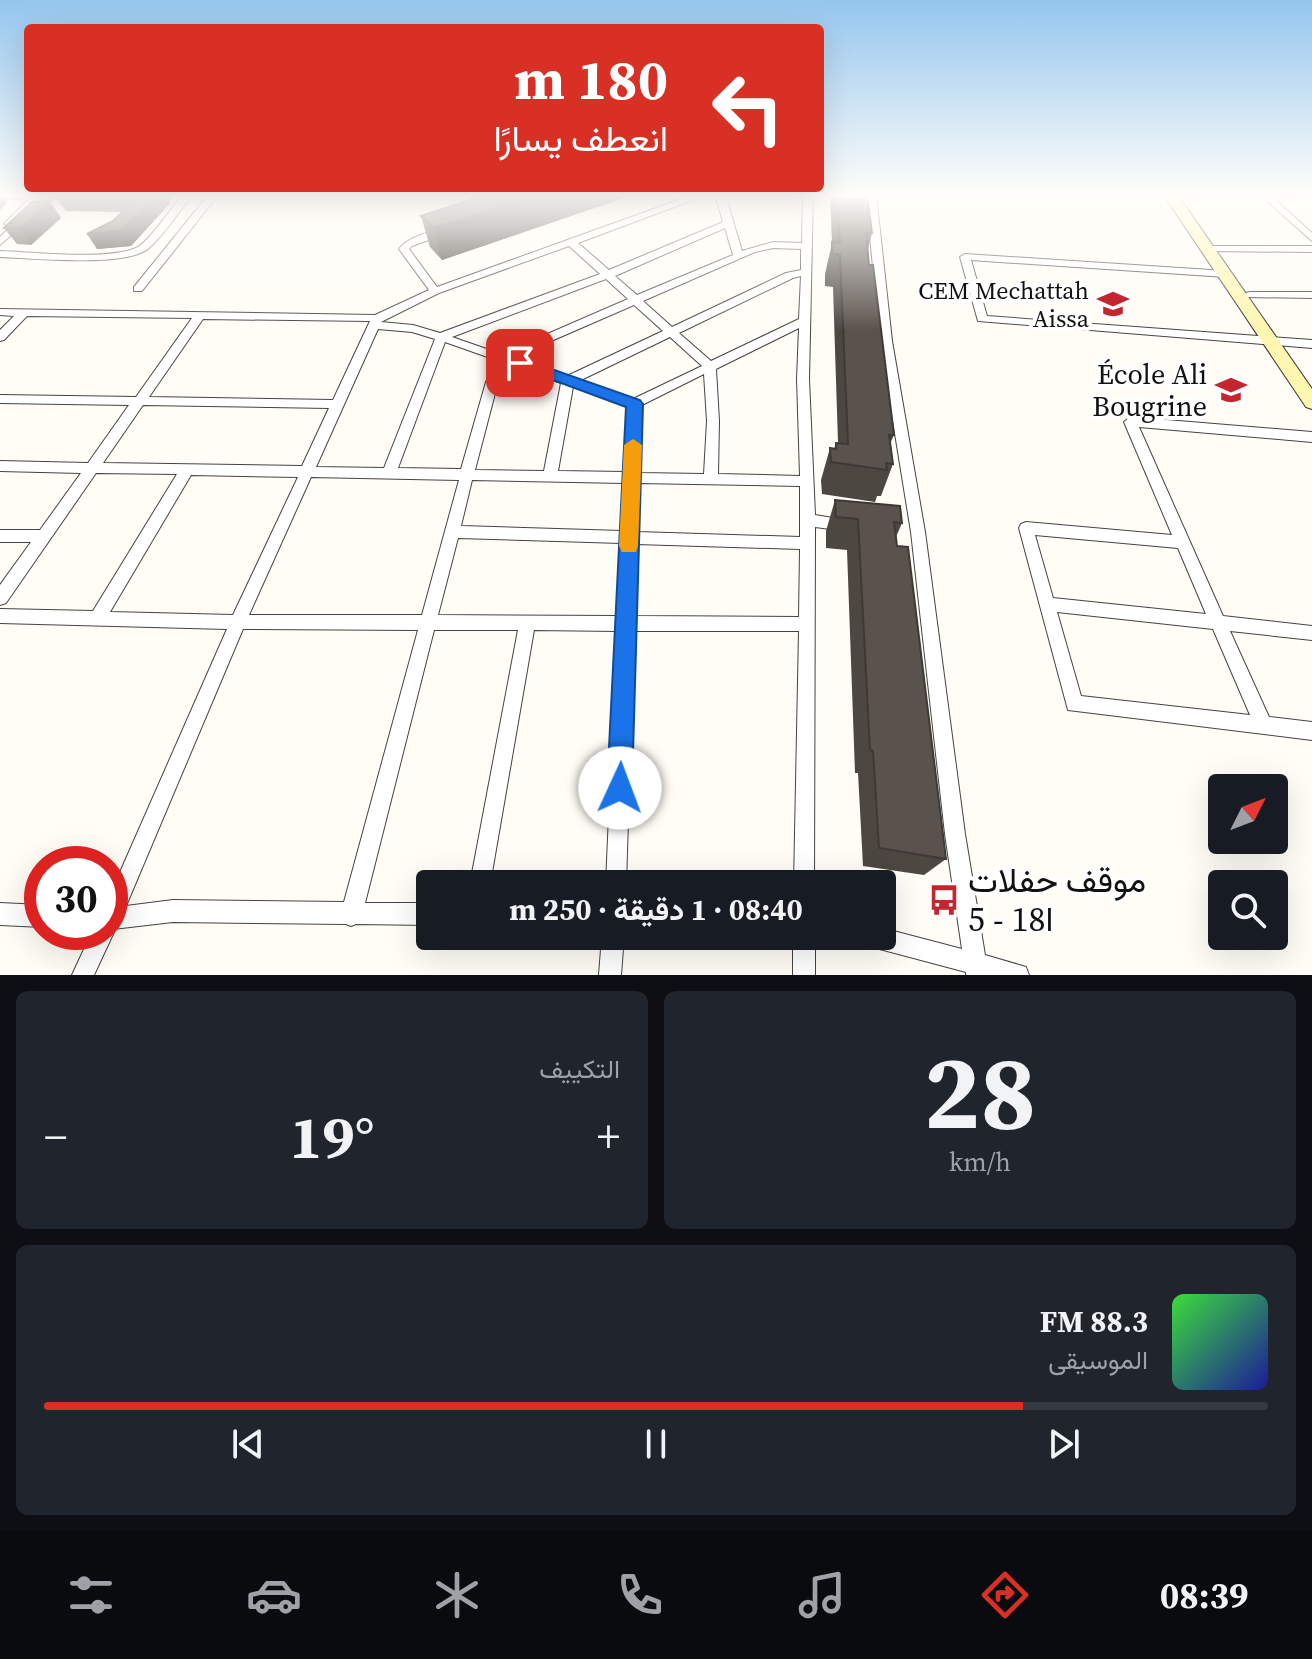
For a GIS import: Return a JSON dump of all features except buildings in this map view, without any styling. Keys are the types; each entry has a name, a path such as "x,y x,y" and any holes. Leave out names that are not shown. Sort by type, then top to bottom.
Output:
{"main road":[{"path":"1206,240 1250,295 1312,403"},
{"path":"1207,240 1226,274 1312,384"}],"street":[{"path":"0,254 115,256 136,252 151,240"},
{"path":"138,289 178,240"},
{"path":"421,240 408,244 404,249 435,291"},
{"path":"128,877 238,622 375,321 435,291 578,240"},
{"path":"390,471 441,337 607,275 690,240"},
{"path":"733,240 738,255"},
{"path":"804,870 808,520 803,394 806,240"},
{"path":"876,240 910,531 977,969"},
{"path":"571,242 710,367 713,421 711,479"},
{"path":"351,915 492,382 503,357 738,255 773,245 806,246"},
{"path":"1213,249 1312,249"},
{"path":"1226,274 965,257 982,319 1312,344"},
{"path":"568,381 790,275 805,272"},
{"path":"1250,295 1312,295"},
{"path":"0,312 375,321 441,337 634,404 805,320"},
{"path":"0,337 24,312"},
{"path":"0,598 200,315"},
{"path":"550,476 568,381"},
{"path":"0,399 336,404"},
{"path":"617,870 634,404"},
{"path":"1263,725 1130,422 1312,437"},
{"path":"0,466 806,481"},
{"path":"98,618 187,469"},
{"path":"808,520 860,527"},
{"path":"1183,542 1026,528 1074,704 1312,731"},
{"path":"452,532 807,543"},
{"path":"0,536 44,536"},
{"path":"1047,604 1312,633"},
{"path":"0,616 238,622 806,624"},
{"path":"483,870 527,623"},
{"path":"128,917 173,911 416,914"},
{"path":"0,914 24,915"},
{"path":"896,944 977,969 1018,975"},
{"path":"83,975 95,950"},
{"path":"610,975 612,950"},
{"path":"804,950 804,975"}],"slow traffic":[{"path":"629,546 633,445"}],"place":[{"name":"CEM Mechattah Aissa","path":"1113,304"},
{"name":"École Ali Bougrine","path":"1231,390"},
{"name":"موقف حفلات 5 - 18ا","path":"944,900"}],"route":[{"path":"520,363 634,404 620,788"}]}
